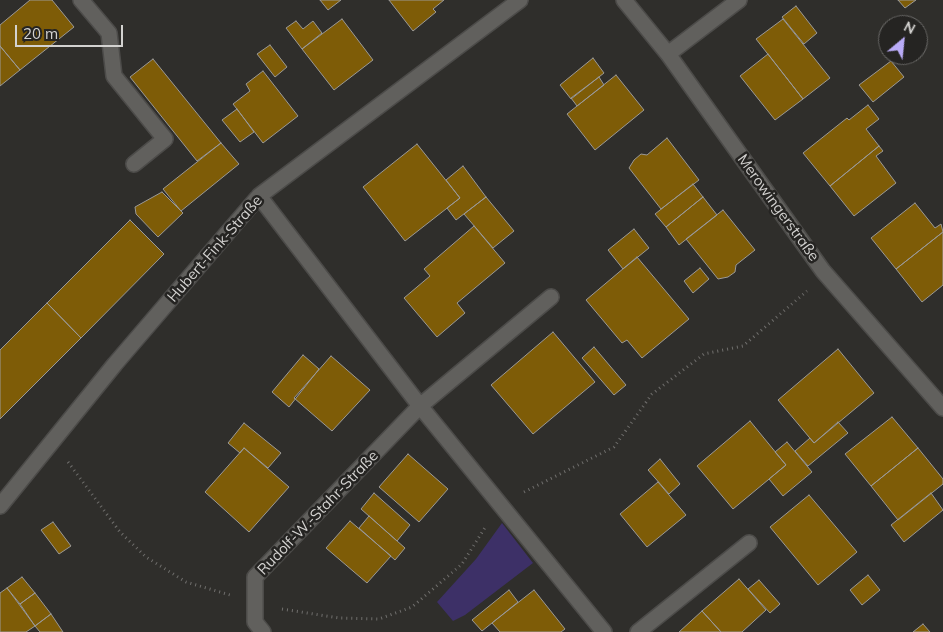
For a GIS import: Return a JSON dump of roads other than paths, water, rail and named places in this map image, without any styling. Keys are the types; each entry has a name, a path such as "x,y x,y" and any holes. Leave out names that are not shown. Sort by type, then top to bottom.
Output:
{"street":[{"path":"81,0 109,33 114,76 165,139 134,164"},
{"name":"Hubert-Fink-Straße","path":"0,506 122,357 259,196 520,0"},
{"name":"Merowingerstraße","path":"624,0 668,54 823,270 943,408"},
{"path":"668,54 739,0"},
{"path":"259,196 420,406 604,632"},
{"name":"Rudolf-W.-Stahr-Straße","path":"263,632 255,622 255,577 420,406 551,297"},
{"path":"638,632 749,543"}]}
